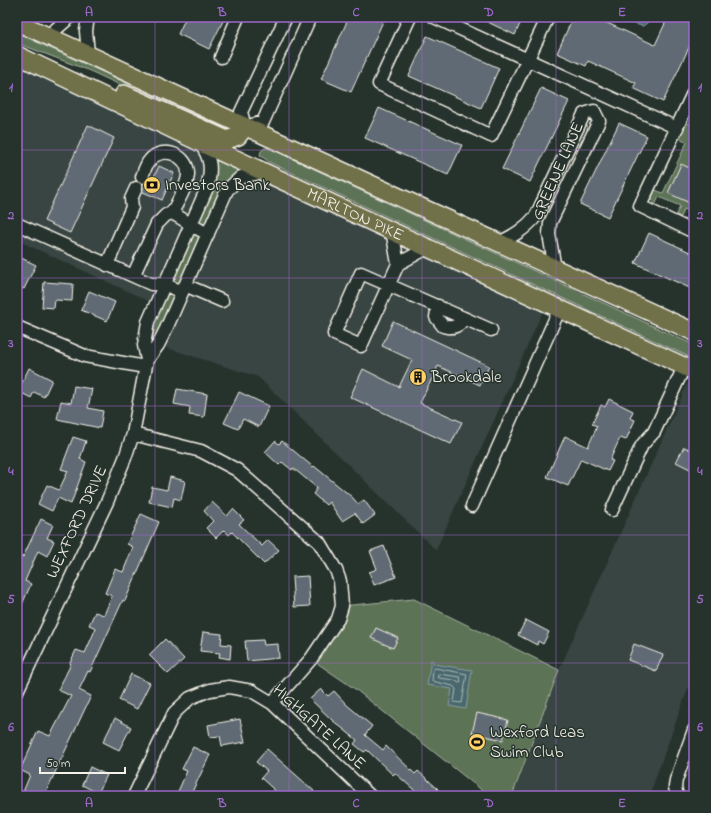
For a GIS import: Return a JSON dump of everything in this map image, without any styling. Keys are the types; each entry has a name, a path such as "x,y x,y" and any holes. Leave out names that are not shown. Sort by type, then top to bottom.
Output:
{"highway":[{"name":"MARLTON PIKE","path":"17,22 694,332"},
{"path":"17,50 44,58 227,140 238,136 245,127"},
{"name":"MARLTON PIKE","path":"17,55 199,142 429,247 689,369"}],"street":[{"path":"48,36 70,17"},
{"path":"88,17 86,31 88,54"},
{"path":"221,57 238,17"},
{"path":"286,17 241,112 245,127 263,122 310,17"},
{"path":"410,17 379,84 491,136 548,17"},
{"path":"434,17 677,128"},
{"path":"694,91 640,206 694,232"},
{"name":"GREENE LANE","path":"498,243 513,237 525,228 536,216 584,114 594,111 602,94"},
{"name":"GREENE LANE","path":"555,269 550,246 550,223 599,121 594,111"},
{"name":"WEXFORD DRIVE","path":"17,691 21,674 107,502 133,434 146,363 144,345 148,322 190,226 210,175 211,164 207,152 199,142"},
{"path":"133,276 157,224 166,215 172,213 186,182 187,168 184,162 174,154 160,153 149,160 142,177"},
{"name":"WEXFORD DRIVE","path":"146,363 158,345 227,190 233,184 250,174 264,172"},
{"path":"107,265 132,207 131,198 136,188"},
{"path":"172,213 184,220 190,226 208,234"},
{"path":"17,224 151,284 164,284 222,301"},
{"path":"392,230 398,264 388,285 361,346 334,334 361,273 388,285 438,306 492,330"},
{"path":"398,264 429,247"},
{"path":"472,506 560,308"},
{"path":"17,327 86,356 146,363"},
{"path":"612,510 642,445 654,432 689,369"},
{"path":"133,434 201,451 237,470 319,542 336,570 340,581 342,606 338,620 326,640 311,659 272,703"},
{"name":"HIGHGATE LANE","path":"134,796 174,713 190,698 210,690 229,687 252,691 272,703 370,796"},
{"path":"678,796 675,787 676,780 694,730"}],"shaded area":[{"path":"17,55 199,142 211,164 155,304 17,240"},
{"path":"250,174 547,302 436,550 258,377 158,345 227,190"},
{"path":"693,371 694,672 649,796 512,796 559,670"}],"green space":[{"path":"17,33 231,131 222,132 90,71 17,43"},
{"path":"686,122 694,126 694,213 684,209 681,217 676,215 680,206 659,197 655,205 653,204 652,196 655,190 663,193 687,142 678,137"},
{"path":"265,148 271,149 694,345 694,359 269,162 260,155 261,151"},
{"path":"207,152 264,172 233,183 147,360 148,322 207,188"},
{"name":"Wexford Leas Swim Club","path":"414,599 559,670 512,796 489,796 355,689 311,659 342,606"}],"water":[{"path":"628,17 650,18 643,26 638,25"},
{"path":"431,660 433,661 433,664 472,670 466,709 449,706 452,689 427,685"}],"building":[{"path":"186,17 225,17 209,49 178,34"},
{"path":"349,17 385,17 351,92 321,79"},
{"path":"477,17 523,17 515,35"},
{"path":"573,17 608,17 605,22 655,45 668,17 694,17 694,37 663,102 633,88 636,83 588,61 586,66 557,53"},
{"path":"427,36 499,68 481,108 409,76"},
{"path":"541,88 569,101 530,182 502,169"},
{"path":"379,108 462,145 448,175 365,138"},
{"path":"619,123 647,136 608,217 580,204"},
{"path":"88,125 114,138 70,233 44,221"},
{"path":"681,164 694,170 694,205 668,193"},
{"name":"Investors Bank","path":"159,166 174,173 162,200 143,192 142,184 149,180 152,181"},
{"path":"649,233 694,254 694,290 635,263"},
{"path":"17,256 36,265 24,289 17,286"},
{"path":"44,282 73,284 72,301 55,300 54,308 42,307"},
{"path":"89,291 115,302 107,321 81,310"},
{"name":"Brookdale","path":"393,321 489,366 480,385 438,366 420,403 462,422 451,444 350,397 363,369 399,387 412,360 382,346"},
{"path":"29,368 52,380 44,397 34,392 31,398 18,391"},
{"path":"74,386 92,389 88,408 103,411 100,428 57,419 61,401 71,403"},
{"path":"177,389 207,394 204,417 189,415 190,407 174,404"},
{"path":"239,392 269,406 259,427 243,419 238,429 224,423"},
{"path":"609,399 633,411 630,418 635,420 626,440 620,438 610,460 613,461 608,471 581,459 568,486 547,477 565,436 588,447 597,426 592,424 601,405 605,407"},
{"path":"73,437 86,441 80,459 86,462 71,504 58,498 52,511 38,504 47,485 59,490 68,471 61,469"},
{"path":"275,441 279,444 282,441 352,497 358,504 364,500 375,515 363,524 355,513 342,521 329,502 326,505 313,494 317,488 293,468 292,470 282,462 279,465 265,452"},
{"path":"684,447 694,451 694,471 676,462"},
{"path":"170,477 185,481 181,500 174,498 172,507 149,502 152,487 167,490"},
{"path":"212,502 227,516 233,509 244,520 239,524 262,546 268,540 279,550 264,564 232,532 229,535 224,530 216,538 206,528 213,521 204,511"},
{"path":"141,514 159,522 125,601 123,600 90,672 88,671 79,690 91,696 44,796 32,796 23,792 30,775 20,770 38,731 50,736 71,696 58,690 76,650 85,653 96,628 89,625 95,612 104,615 112,596 105,593 115,569 123,572 133,547 127,544"},
{"path":"41,519 53,525 47,538 54,541 47,556 38,551 25,581 31,584 17,616 17,561 19,556 23,557"},
{"path":"384,546 396,577 374,585 369,572 377,569 370,551"},
{"path":"308,576 310,606 294,607 292,577"},
{"path":"526,620 549,632 543,644 538,641 537,645 518,635"},
{"path":"376,628 398,638 393,648 371,638"},
{"path":"203,632 222,634 221,644 231,645 230,659 219,657 220,653 200,651"},
{"path":"165,639 184,659 168,674 149,655"},
{"path":"263,640 264,645 278,644 279,658 247,661 245,641"},
{"path":"634,644 663,655 656,671 628,660"},
{"path":"131,674 150,683 137,709 119,700"},
{"path":"321,689 328,696 334,691 347,705 372,726 365,735 383,750 386,746 415,774 418,771 438,789 432,796 421,796 395,773 393,775 367,750 364,752 354,744 357,740 332,720 310,699"},
{"path":"477,713 508,720 503,740 472,733"},
{"path":"115,718 131,727 119,750 103,742"},
{"path":"240,719 245,742 222,746 220,736 210,737 208,725"},
{"path":"193,747 210,755 190,796 176,796 187,771 182,769"},
{"path":"267,749 314,791 309,796 281,796 261,778 267,771 256,762"},
{"path":"90,767 107,775 98,793 82,785"}],"place":[{"name":"Investors Bank","path":"152,185"},
{"name":"Brookdale","path":"418,377"},
{"name":"Wexford Leas Swim Club","path":"477,742"}]}
